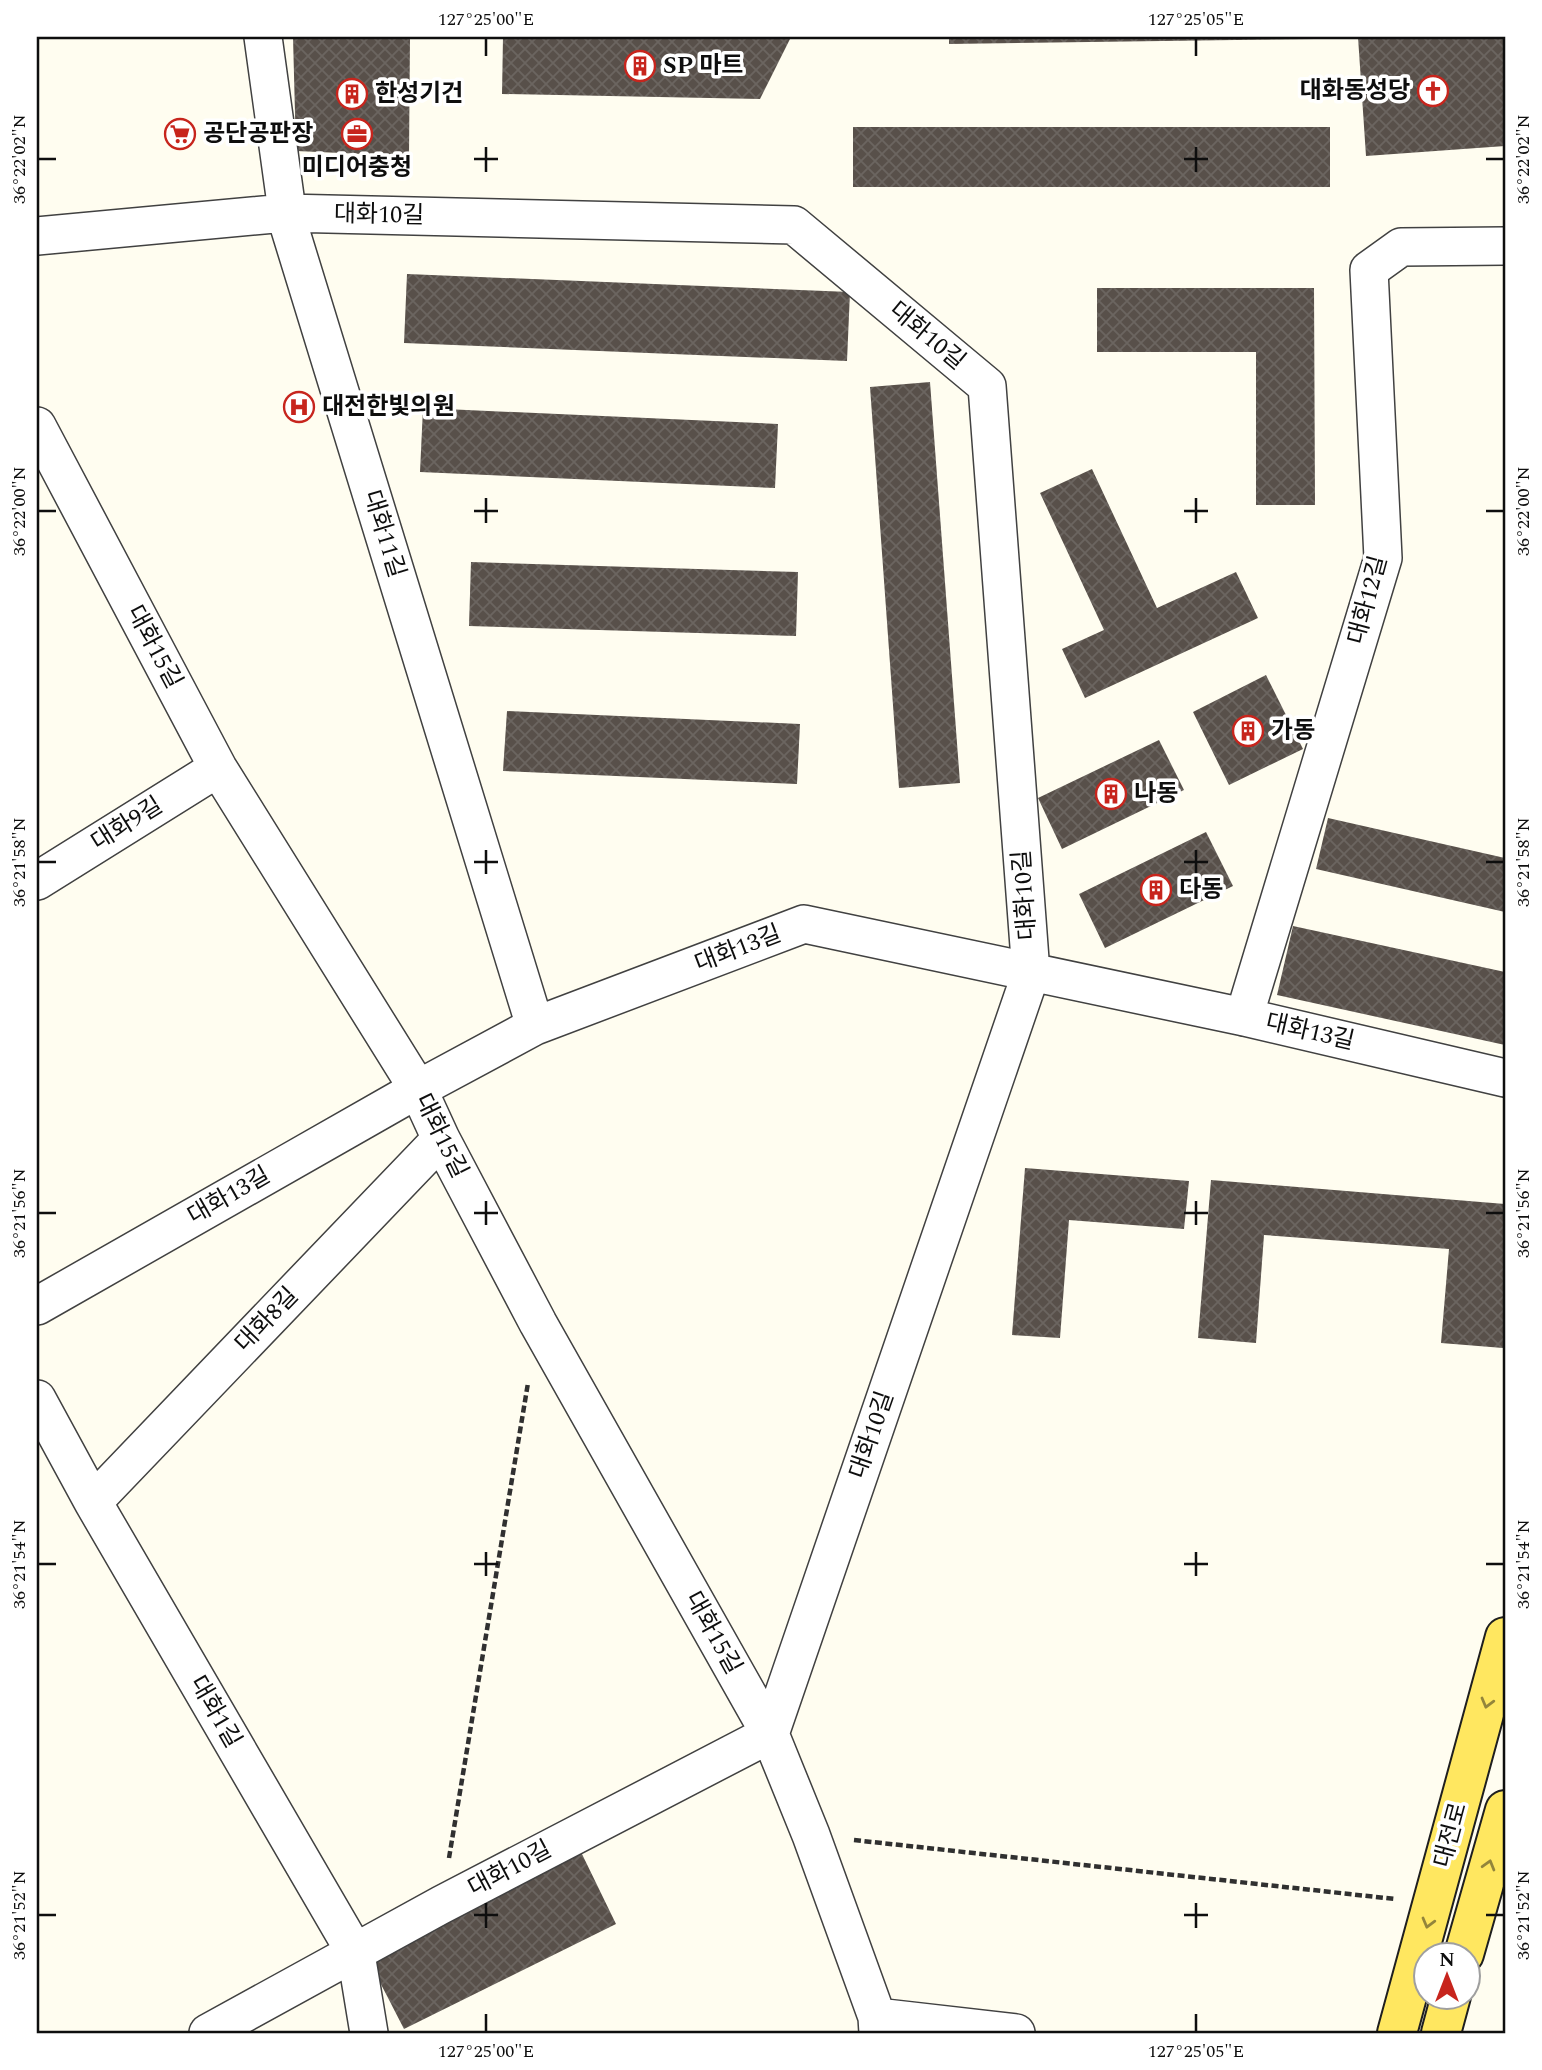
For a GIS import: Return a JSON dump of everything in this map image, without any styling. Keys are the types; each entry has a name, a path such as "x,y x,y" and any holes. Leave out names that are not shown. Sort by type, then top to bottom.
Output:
{"main road":[{"name":"대전로","path":"1397,2033 1505,1637"},
{"name":"대전로","path":"1468,1940 1505,1810"},
{"path":"1441,2033 1447,2010"}],"street":[{"name":"대화11길","path":"263,37 287,211 285,213 535,1026"},
{"name":"대화10길","path":"37,236 285,213 794,225 987,386 1031,973 770,1734 441,1905 208,2033"},
{"name":"대화12길","path":"1244,1017 1383,558 1368,270 1401,247 1505,246"},
{"name":"대화15길","path":"37,426 218,768 418,1089 441,1139 538,1323 770,1734 811,1835 878,2025 1016,2033"},
{"name":"대화9길","path":"37,881 218,768"},
{"name":"대화13길","path":"37,1306 418,1089 535,1026 804,925 1244,1017 1505,1078"},
{"name":"대화8길","path":"93,1502 441,1139"},
{"name":"대화1길","path":"37,1399 93,1502 356,1954 369,2033"}],"path":[{"path":"441,1905 538,1323"},
{"path":"811,1835 1433,1904"}],"building":[{"name":"한성기건","path":"293,37 410,37 409,156 296,151"},
{"name":"SP 마트","path":"503,37 791,37 760,99 502,94"},
{"path":"949,37 1315,37 1315,39 949,44"},
{"name":"대화동성당","path":"1358,37 1505,37 1505,146 1366,156"},
{"path":"853,127 1330,127 1330,187 853,187"},
{"path":"407,274 850,292 847,361 404,343"},
{"path":"1097,288 1314,288 1315,505 1256,505 1256,352 1097,352"},
{"path":"930,382 960,783 899,788 870,387"},
{"path":"423,408 778,424 775,488 420,472"},
{"path":"1092,469 1157,608 1236,572 1258,618 1085,698 1062,649 1104,630 1040,493"},
{"path":"471,562 798,572 796,636 469,626"},
{"name":"가동","path":"1266,675 1303,749 1229,785 1193,712"},
{"path":"507,711 800,724 797,784 503,771"},
{"name":"나동","path":"1159,740 1184,790 1062,849 1038,798"},
{"path":"1328,818 1505,858 1505,912 1316,869"},
{"name":"다동","path":"1206,832 1233,886 1105,948 1079,894"},
{"path":"1293,926 1505,972 1505,1045 1277,995"},
{"path":"1025,1168 1189,1181 1184,1229 1069,1220 1060,1338 1012,1335"},
{"path":"1211,1180 1505,1204 1503,1348 1441,1343 1449,1249 1264,1235 1256,1343 1198,1338"},
{"path":"581,1852 616,1924 404,2029 368,1959"}],"place":[{"name":"SP 마트","path":"640,66"},
{"name":"대화동성당","path":"1433,91"},
{"name":"한성기건","path":"352,94"},
{"name":"공단공판장","path":"180,134"},
{"name":"미디어충청","path":"357,134"},
{"name":"대전한빛의원","path":"299,407"},
{"name":"가동","path":"1248,731"},
{"name":"나동","path":"1111,794"},
{"name":"다동","path":"1156,890"}]}
